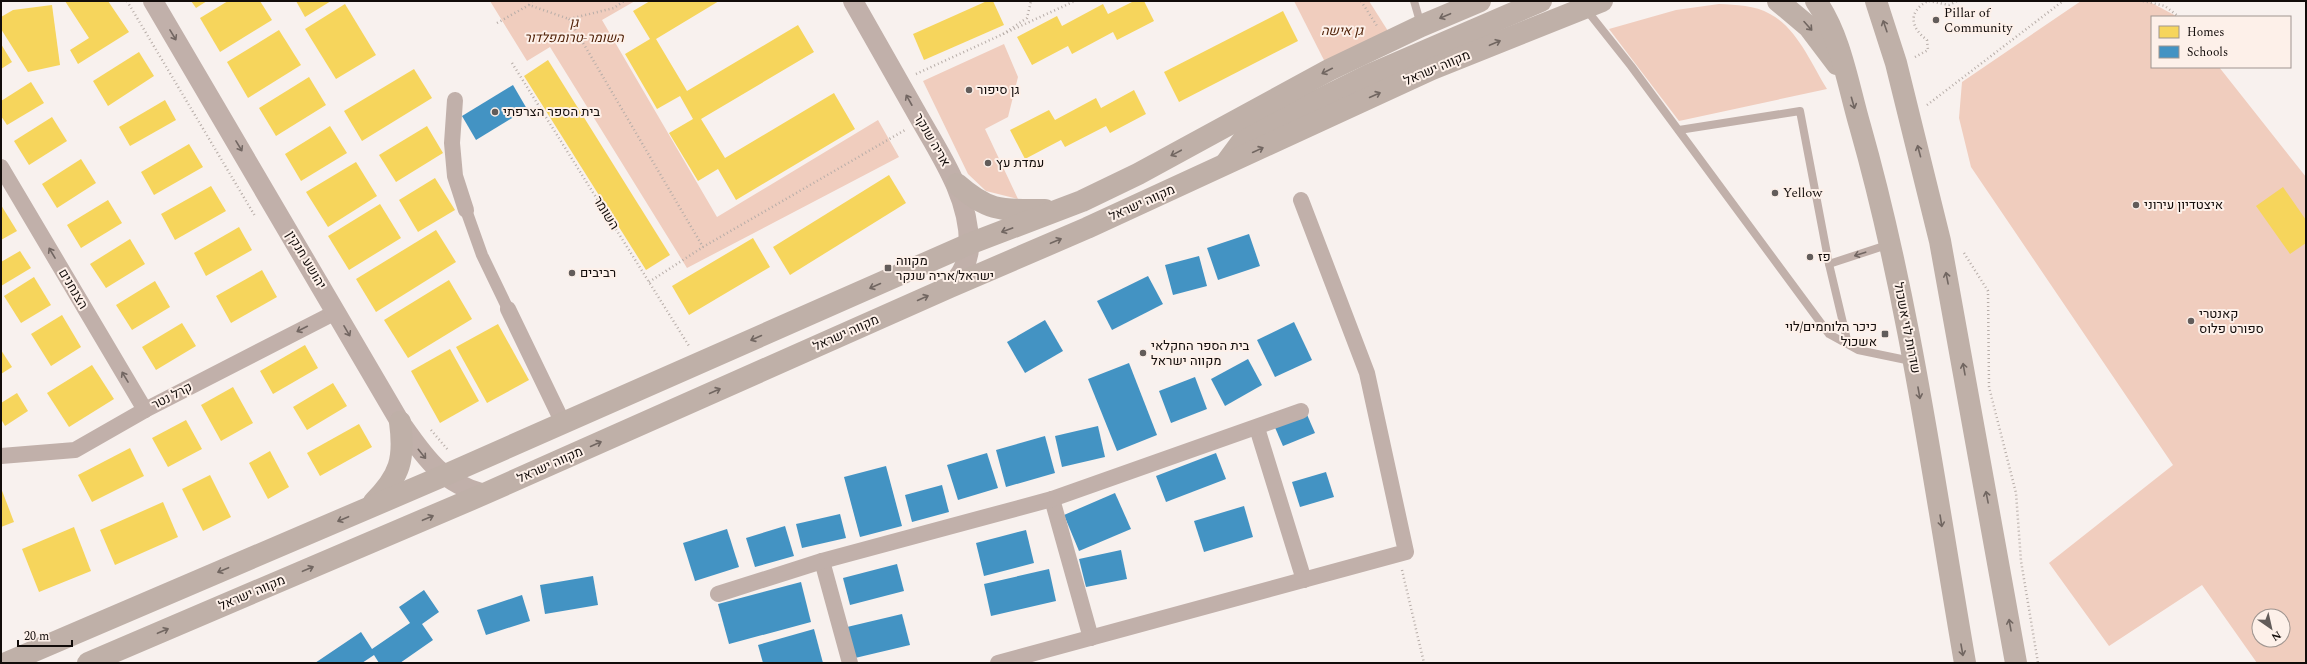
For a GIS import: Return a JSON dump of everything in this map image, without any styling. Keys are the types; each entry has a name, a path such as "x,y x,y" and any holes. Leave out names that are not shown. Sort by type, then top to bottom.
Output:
{"main road":[{"name":"מקווה ישראל","path":"6,663 443,476 970,244 1060,210 1112,187 1211,135 1269,101 1386,42 1480,1"},
{"path":"1222,167 1246,136 1369,75 1541,1"},
{"path":"1778,1 1809,27 1846,76"},
{"name":"שדרות לוי אשכול","path":"1816,1 1833,32 1876,183 1890,244 1913,361 1965,663"},
{"path":"1876,1 1890,40 1911,118 1946,271 2016,663"},
{"name":"מקווה ישראל","path":"88,663 484,494 1222,167 1432,69 1593,4"},
{"path":"1211,135 1246,136"},
{"path":"956,184 984,204 999,209 1060,210"},
{"path":"369,507 394,480 400,466 402,450 400,422"}],"street":[{"name":"יהושע חנקין","path":"153,1 400,422 422,455 443,476 459,486 484,494"},
{"name":"אריה שנקר","path":"853,1 956,184 966,217 970,244 964,266 959,277 950,287"},
{"path":"455,100 452,143 454,176 482,255 563,423"},
{"name":"הצנחנים","path":"1,168 145,410"},
{"path":"998,663 1406,552 1367,373 1301,200"},
{"name":"קרל נטר","path":"1,456 75,450 145,410 336,312"},
{"path":"718,594 822,561 1052,499 1257,428 1301,411"},
{"path":"1257,428 1304,580"},
{"path":"1052,499 1091,638"},
{"path":"822,561 850,663"}],"lane":[{"path":"1414,1 1419,13 1421,26"},
{"path":"1593,4 1679,130 1829,334 1858,350 1913,361"},
{"path":"1679,130 1800,112 1829,264 1848,344"},
{"path":"1829,264 1890,244"}],"path":[{"path":"497,23 529,5 532,1"},
{"path":"529,5 569,20 614,8 624,1"},
{"path":"994,39 1027,18 1031,1"},
{"path":"899,82 1075,1"},
{"path":"1361,1 1386,42"},
{"path":"1912,59 1928,50 1927,40 1916,32 1913,21 1920,6 1929,1 1949,5 1957,1"},
{"path":"1911,118 2063,1"},
{"path":"2143,1 2165,6 2178,16"},
{"path":"569,20 703,248"},
{"name":"השומר","path":"512,63 699,363"},
{"path":"648,282 703,248 921,121"},
{"path":"1398,554 1424,663"}],"green space":[{"name":"גן השומר-טרומפלדור","path":"490,1 635,1 602,20 717,217 878,120 899,157 687,268 550,47 527,61"},
{"name":"גן אישה","path":"1294,1 1369,1 1393,39 1329,70"},
{"name":"קאנטרי ספורט פלוס","path":"2081,1 2148,1 2176,16 2151,16 2151,68 2220,68 2306,177 2306,663 2257,663 2202,585 2109,646 2049,563 2173,465 1971,167 1959,118 1962,82"},
{"path":"1719,4 1745,6 1758,9 1780,20 1803,48 1827,89 1679,121 1609,29 1676,10"},
{"path":"1004,44 1018,77 1008,117 985,129 1018,199 986,191 968,174 923,81"}],"building: Homes":[{"path":"65,1 108,1 129,32 78,64 70,50 89,38"},
{"path":"191,1 207,1 196,8"},
{"path":"228,1 260,1 272,20 220,52 200,18"},
{"path":"296,1 331,1 305,17"},
{"path":"650,1 719,1 656,39 687,91 798,25 814,52 701,119 725,158 834,93 855,129 736,200 718,169 698,181 669,133 693,119 680,96 657,109 625,54 650,39 633,11"},
{"path":"987,1 993,1 1004,25 924,60 913,34"},
{"path":"1134,1 1144,1 1154,21 1117,40 1113,32 1072,54 1068,46 1032,65 1017,37 1057,16 1062,26 1103,4 1108,14"},
{"path":"345,4 376,55 336,79 305,29"},
{"path":"52,5 60,65 28,72 1,29 1,17 13,10"},
{"path":"1283,11 1298,41 1179,102 1164,72"},
{"path":"279,30 301,65 248,98 227,62"},
{"path":"1,44 12,62 1,69"},
{"path":"139,52 154,76 108,106 93,81"},
{"path":"548,60 670,255 646,270 524,76"},
{"path":"414,69 432,98 362,141 344,111"},
{"path":"309,77 326,105 276,136 259,108"},
{"path":"31,82 44,103 7,125 1,116 1,101"},
{"path":"1134,90 1146,114 1110,133 1106,126 1065,147 1061,140 1025,159 1010,130 1049,110 1055,120 1096,98 1101,108"},
{"path":"165,100 176,120 130,146 119,127"},
{"path":"52,117 67,141 29,165 14,141"},
{"path":"330,126 347,153 301,181 285,154"},
{"path":"427,126 443,153 396,182 379,155"},
{"path":"189,144 203,167 154,195 141,172"},
{"path":"81,159 96,183 57,208 42,184"},
{"path":"356,162 377,196 328,227 306,192"},
{"path":"889,175 906,203 790,275 773,247"},
{"path":"435,178 455,210 418,232 399,200"},
{"path":"211,186 226,211 175,240 161,214"},
{"path":"2283,187 2306,220 2306,243 2290,254 2256,206"},
{"path":"108,200 122,223 81,248 67,225"},
{"path":"380,204 401,238 349,270 328,236"},
{"path":"1,205 17,231 1,240"},
{"path":"239,227 252,250 206,276 194,253"},
{"path":"436,230 456,262 376,312 356,279"},
{"path":"753,238 770,267 689,315 672,286"},
{"path":"130,239 145,264 106,288 90,264"},
{"path":"20,251 31,268 1,286 1,262"},
{"path":"262,270 277,297 231,323 216,296"},
{"path":"34,277 51,305 21,323 4,296"},
{"path":"449,280 472,319 408,358 384,320"},
{"path":"155,281 170,307 132,330 116,305"},
{"path":"62,315 81,347 51,366 31,334"},
{"path":"182,323 196,346 156,370 142,347"},
{"path":"498,324 529,380 487,403 456,347"},
{"path":"305,345 318,368 273,394 260,371"},
{"path":"450,349 479,401 440,423 411,371"},
{"path":"1,350 12,367 1,374"},
{"path":"92,365 114,399 69,427 47,393"},
{"path":"333,383 347,406 307,430 293,407"},
{"path":"233,387 253,423 221,441 201,405"},
{"path":"17,393 28,411 5,426 1,419 1,403"},
{"path":"186,420 202,449 168,467 152,438"},
{"path":"359,424 372,447 320,476 307,453"},
{"path":"130,448 144,476 92,502 78,475"},
{"path":"270,451 289,487 268,499 249,463"},
{"path":"210,475 231,517 203,531 182,489"},
{"path":"1,488 14,522 1,527"},
{"path":"163,502 178,537 115,565 100,530"},
{"path":"74,527 91,571 39,592 22,549"}],"building: Schools":[{"name":"בית הספר הצרפתי","path":"513,85 527,109 476,140 462,116"},
{"path":"1249,234 1260,266 1218,280 1207,248"},
{"path":"1199,256 1207,286 1173,295 1165,265"},
{"path":"1148,276 1163,304 1112,330 1097,301"},
{"path":"1045,320 1063,351 1025,373 1007,342"},
{"path":"1294,322 1312,360 1275,377 1257,340"},
{"path":"1248,359 1262,385 1225,406 1211,379"},
{"path":"1129,363 1157,435 1117,451 1088,379"},
{"path":"1195,377 1207,409 1171,423 1159,391"},
{"path":"1305,410 1315,433 1283,446 1273,423"},
{"path":"1098,426 1105,457 1062,467 1055,436"},
{"path":"1045,436 1055,473 1006,487 996,450"},
{"path":"987,453 998,488 958,500 947,465"},
{"path":"1216,453 1226,479 1166,502 1156,476"},
{"path":"886,466 902,526 860,537 844,477"},
{"path":"1326,472 1334,497 1300,507 1292,482"},
{"path":"942,485 949,512 912,522 905,495"},
{"path":"1115,493 1131,529 1079,551 1064,515"},
{"path":"1244,506 1253,537 1204,552 1194,521"},
{"path":"840,514 846,538 802,548 796,524"},
{"path":"785,526 794,556 755,567 746,538"},
{"path":"727,529 739,567 695,581 683,543"},
{"path":"1026,530 1034,563 984,576 976,543"},
{"path":"1121,550 1127,579 1086,587 1079,559"},
{"path":"897,564 904,591 850,605 843,578"},
{"path":"1049,569 1056,601 991,616 984,584"},
{"path":"593,576 598,605 545,614 540,585"},
{"path":"801,582 811,622 729,644 718,604"},
{"path":"424,590 439,612 422,624 433,640 400,663 379,663 374,655 362,663 315,663 361,632 372,649 410,623 399,607"},
{"path":"522,595 530,621 486,635 477,610"},
{"path":"902,614 910,645 855,658 847,627"},
{"path":"814,629 823,663 763,663 758,645"}],"place":[{"name":"Pillar of Community","path":"1936,20"},
{"name":"גן סיפור","path":"969,90"},
{"name":"בית הספר הצרפתי","path":"495,112"},
{"name":"עמדת עץ","path":"988,163"},
{"name":"Yellow","path":"1775,193"},
{"name":"איצטדיון עירוני","path":"2136,205"},
{"name":"פז","path":"1810,257"},
{"name":"מקווה ישראל/אריה שנקר","path":"888,268"},
{"name":"רביבים","path":"572,273"},
{"name":"קאנטרי ספורט פלוס","path":"2191,321"},
{"name":"כיכר הלוחמים/לוי אשכול","path":"1885,334"},
{"name":"בית הספר החקלאי מקווה ישראל","path":"1143,353"}]}
